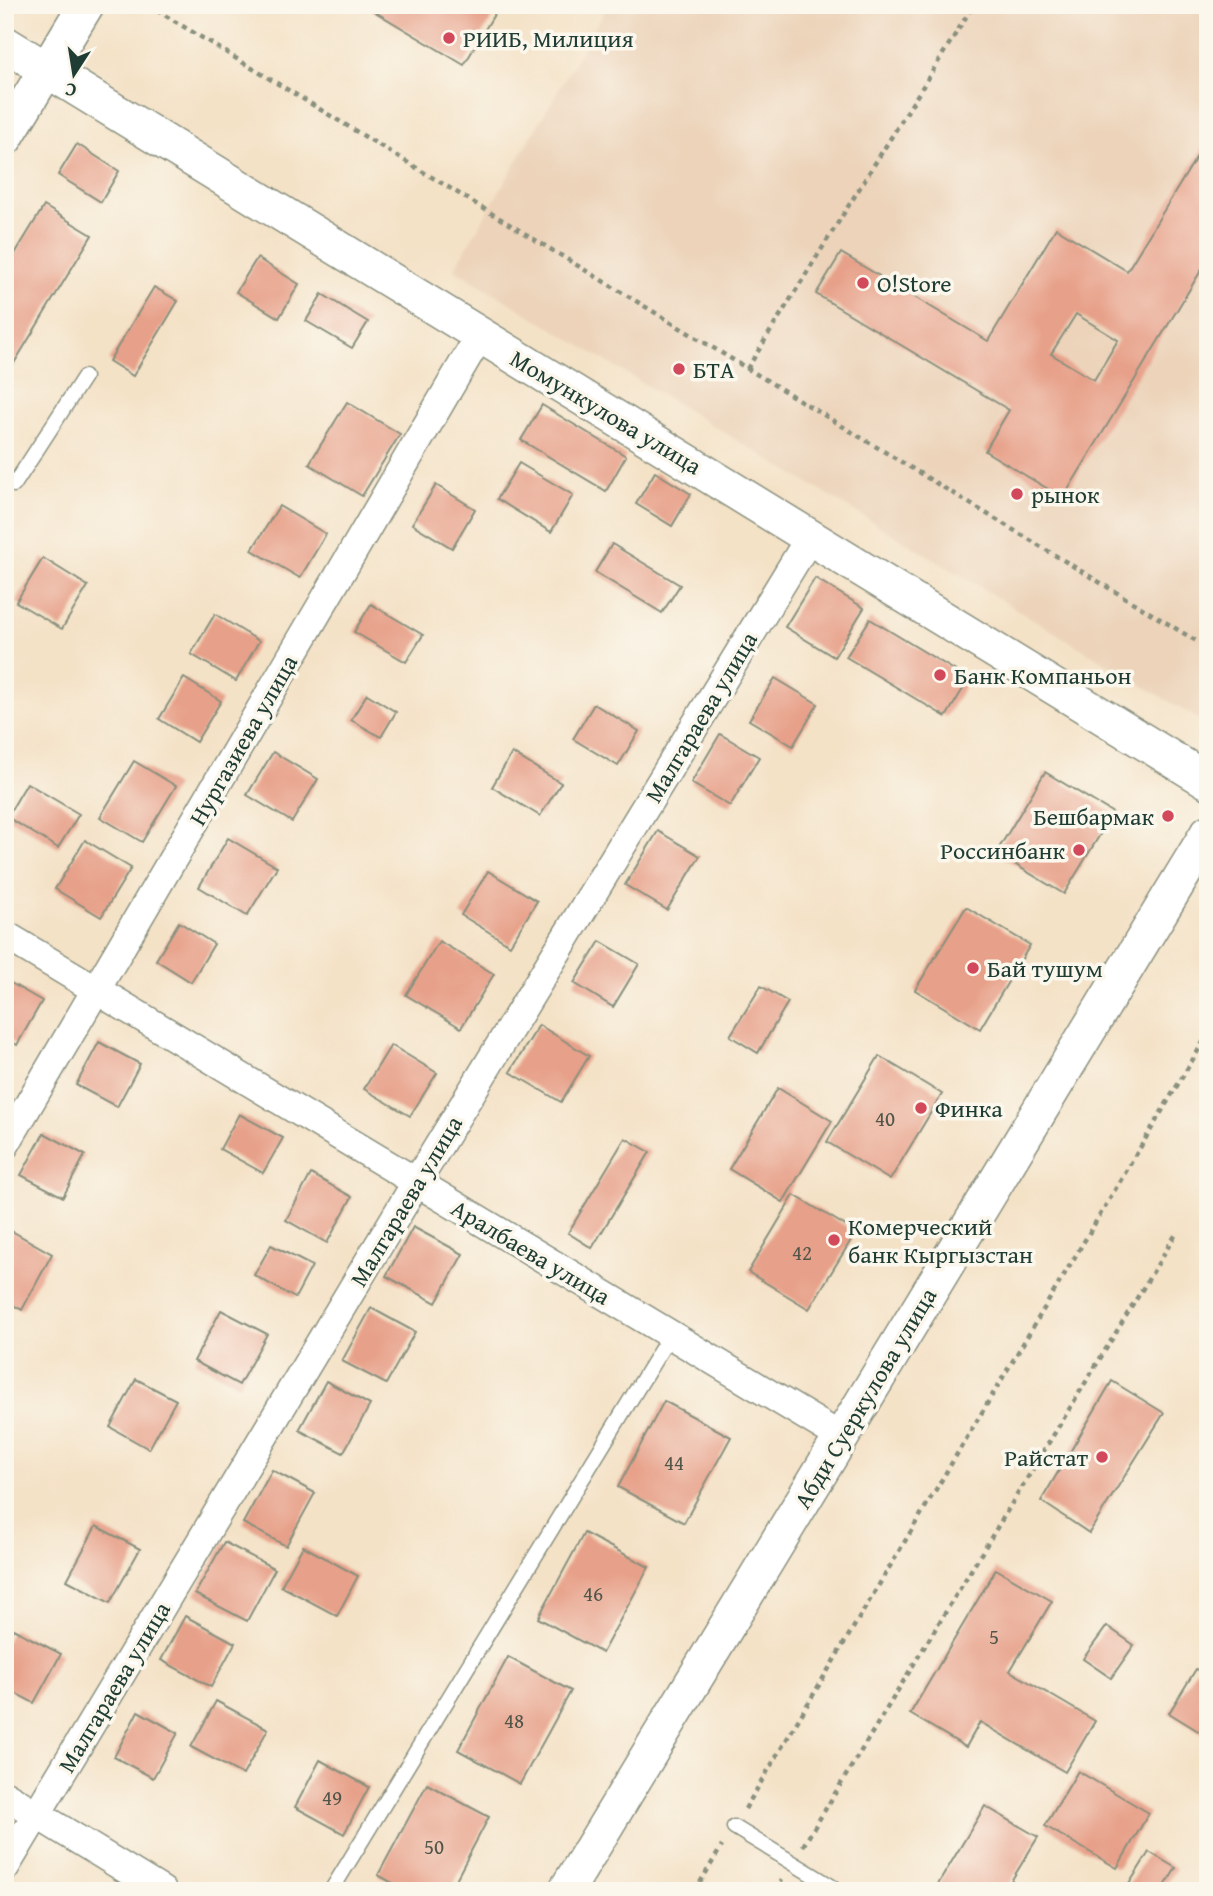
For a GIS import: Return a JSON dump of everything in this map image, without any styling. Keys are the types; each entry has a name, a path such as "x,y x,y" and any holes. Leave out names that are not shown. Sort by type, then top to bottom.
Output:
{"street":[{"path":"5,138 86,5"},
{"name":"Момункулова улица","path":"5,44 1208,781"},
{"name":"Нургазиева улица","path":"5,1145 480,335"},
{"name":"Малгараева улица","path":"5,1867 416,1183 810,537"},
{"name":"Абди Суеркулова улица","path":"566,1891 1208,833"},
{"name":"Аралбаева улица","path":"5,936 841,1437"},
{"path":"5,1796 162,1891"}],"lane":[{"path":"5,479 14,485 84,377"},
{"path":"331,1891 670,1335"},
{"path":"734,1826 839,1891"}],"path":[{"path":"148,5 1208,648"},
{"path":"747,369 971,9"},
{"path":"695,1891 1208,1034"},
{"path":"776,1891 1176,1234"}],"shaded area":[{"name":"рынок","path":"608,5 1208,5 1208,719 1205,723 454,269"}],"building":[{"name":"РИИБ, Милиция","path":"487,5 496,11 464,65 367,7"},
{"path":"1208,138 1208,259 1063,498 985,451 1009,410 816,294 841,253 988,341 1056,228 1127,271","holes":["1076,314 1118,340 1094,380 1051,354"]},
{"path":"77,144 119,171 101,202 58,175"},
{"path":"44,206 92,235 5,378 5,270"},
{"path":"257,258 299,284 279,318 236,292"},
{"path":"154,287 178,301 133,376 109,361"},
{"path":"322,294 368,322 352,348 306,321"},
{"path":"347,402 400,434 362,496 309,464"},
{"path":"542,405 626,456 606,491 521,440"},
{"path":"519,463 573,495 551,532 497,499"},
{"path":"655,472 691,494 672,526 636,504"},
{"path":"436,485 475,509 452,548 412,524"},
{"path":"279,506 326,534 300,578 252,550"},
{"path":"612,544 680,585 662,613 595,572"},
{"path":"43,558 88,586 62,629 16,602"},
{"path":"815,578 864,608 834,657 785,627"},
{"path":"371,604 423,635 406,662 354,632"},
{"path":"215,614 259,641 236,681 191,654"},
{"path":"870,619 969,679 946,717 846,657"},
{"path":"184,678 221,701 196,742 159,719"},
{"path":"775,678 818,704 793,746 749,720"},
{"path":"367,694 396,712 381,737 351,720"},
{"path":"594,704 639,731 618,766 573,739"},
{"path":"720,734 759,757 730,806 691,783"},
{"path":"273,752 318,779 292,822 247,795"},
{"path":"512,753 561,783 540,816 492,787"},
{"path":"134,761 176,786 142,842 100,817"},
{"path":"1045,772 1113,813 1064,894 996,853"},
{"path":"27,783 79,814 58,848 7,817"},
{"path":"658,831 700,856 667,910 625,885"},
{"path":"228,838 277,867 247,916 199,887"},
{"path":"85,840 131,868 101,917 55,889"},
{"path":"488,871 537,901 510,945 461,915"},
{"name":"Бай тушум","path":"966,907 1030,945 980,1029 915,990"},
{"path":"179,922 214,944 191,982 156,960"},
{"path":"439,941 494,974 461,1028 406,995"},
{"path":"600,941 639,964 613,1007 574,983"},
{"path":"9,982 42,1001 17,1045 5,1038 5,988"},
{"path":"761,986 788,1002 758,1053 730,1036"},
{"path":"539,1025 589,1056 561,1102 510,1072"},
{"path":"99,1042 140,1064 117,1107 76,1085"},
{"path":"391,1045 437,1073 410,1116 364,1089"},
{"path":"879,1056 942,1094 890,1180 827,1142"},
{"path":"778,1088 832,1121 783,1202 729,1169"},
{"path":"239,1114 283,1138 263,1173 220,1149"},
{"path":"44,1133 85,1155 63,1197 21,1175"},
{"path":"625,1138 650,1152 592,1248 568,1233"},
{"path":"311,1174 352,1197 327,1243 286,1220"},
{"path":"794,1195 856,1232 809,1309 748,1272"},
{"path":"413,1227 463,1254 436,1303 386,1276"},
{"path":"10,1230 52,1254 22,1310 5,1301 5,1238"},
{"path":"271,1245 312,1266 295,1298 254,1275"},
{"path":"371,1308 415,1332 386,1384 342,1361"},
{"path":"221,1310 267,1334 239,1385 194,1361"},
{"path":"136,1379 176,1400 149,1449 110,1427"},
{"path":"326,1381 370,1405 343,1453 299,1430"},
{"name":"Райстат","path":"1112,1381 1164,1413 1089,1533 1041,1501"},
{"path":"664,1401 731,1437 684,1523 618,1487"},
{"path":"272,1470 315,1493 286,1546 243,1523"},
{"path":"96,1526 140,1549 110,1603 67,1580"},
{"path":"584,1533 649,1567 602,1653 538,1618"},
{"path":"224,1542 275,1569 247,1621 195,1594"},
{"path":"303,1546 358,1576 337,1616 281,1586"},
{"path":"996,1569 1052,1601 1010,1671 1095,1721 1065,1772 980,1722 966,1747 910,1714"},
{"path":"185,1616 235,1643 211,1687 161,1660"},
{"path":"1107,1626 1134,1645 1111,1678 1083,1659"},
{"path":"13,1629 61,1654 34,1703 5,1688 5,1643"},
{"path":"508,1657 571,1691 520,1784 458,1750"},
{"path":"1196,1669 1208,1676 1208,1737 1169,1713"},
{"path":"216,1701 268,1729 243,1775 191,1747"},
{"path":"138,1711 178,1733 153,1778 114,1757"},
{"path":"320,1760 369,1787 344,1834 295,1807"},
{"path":"1078,1771 1149,1813 1117,1868 1045,1826"},
{"path":"427,1784 489,1817 450,1891 407,1891 378,1875"},
{"path":"985,1806 1038,1837 1005,1891 934,1891"},
{"path":"1149,1852 1176,1868 1162,1891 1129,1891 1126,1889"}],"place":[{"name":"РИИБ, Милиция","path":"449,38"},
{"name":"O!Store","path":"863,283"},
{"name":"БТА","path":"679,369"},
{"name":"рынок","path":"1017,494"},
{"name":"Банк Компаньон","path":"940,675"},
{"name":"Бешбармак","path":"1168,816"},
{"name":"Россинбанк","path":"1079,850"},
{"name":"Бай тушум","path":"973,968"},
{"name":"Финка","path":"921,1108"},
{"name":"Комерческий банк Кыргызстан","path":"834,1240"},
{"name":"Райстат","path":"1102,1457"}]}
